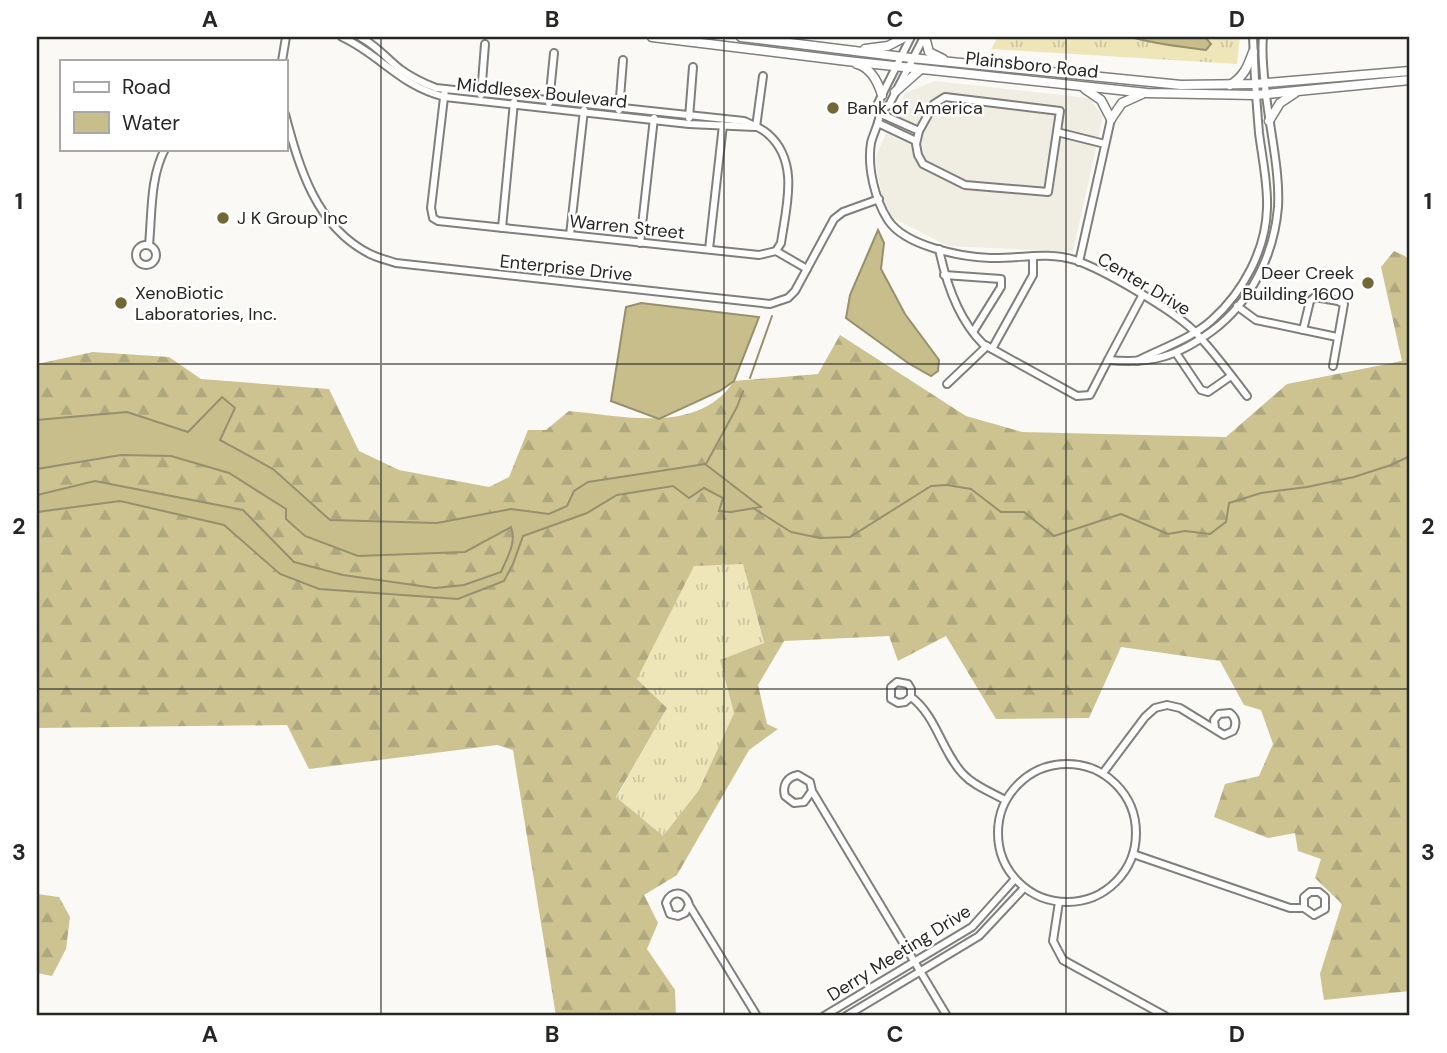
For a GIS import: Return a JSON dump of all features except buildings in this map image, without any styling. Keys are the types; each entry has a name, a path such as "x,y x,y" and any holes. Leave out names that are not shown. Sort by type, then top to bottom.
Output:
{"street":[{"path":"282,60 286,37"},
{"name":"Middlesex Boulevard","path":"342,37 354,42 424,92 445,97 481,96"},
{"name":"Middlesex Boulevard","path":"360,37 383,52 413,78 436,88 481,96 549,104 585,104 619,112 756,127"},
{"name":"Plainsboro Road","path":"652,37 1147,93 1256,95 1410,80"},
{"name":"Plainsboro Road","path":"741,37 901,57 1170,84 1255,85 1410,71"},
{"path":"842,49 888,46 905,37"},
{"name":"Center Drive","path":"911,37 878,103 881,112 870,152 878,199 897,230 939,249 989,258 1061,256 1079,261 1170,313 1194,332 1247,396"},
{"path":"924,37 929,52 949,62"},
{"name":"Center Drive","path":"881,112 889,106 906,67 924,37"},
{"path":"1135,362 1210,321 1244,283 1262,243 1267,206 1252,37"},
{"path":"1108,360 1148,362 1176,352 1201,339 1238,307 1254,285 1266,258 1276,218 1276,182 1265,84 1263,37"},
{"path":"481,96 485,44"},
{"path":"1228,86 1238,80 1247,69 1253,52"},
{"path":"549,104 554,53"},
{"path":"619,112 623,60"},
{"path":"847,61 863,66 872,74 882,96"},
{"path":"689,120 693,68"},
{"path":"895,92 921,69"},
{"path":"763,76 756,127 767,132 774,140 788,164 789,180 781,243 776,251 807,269"},
{"path":"1072,86 1093,93 1104,105 1111,119 1122,103 1147,93"},
{"path":"445,89 445,97"},
{"path":"1269,121 1280,103 1298,91"},
{"name":"Warren Street","path":"445,97 432,208 433,218 438,221 759,255 776,251"},
{"path":"945,97 1060,111 1057,132 1048,192 965,185 923,164 918,155 916,141 934,104 945,97"},
{"path":"502,228 515,100"},
{"name":"Middlesex Boulevard","path":"549,104 584,113 619,112"},
{"path":"570,235 585,104"},
{"path":"881,112 919,131"},
{"path":"640,243 654,116"},
{"name":"Center Drive","path":"1079,261 1111,119"},
{"name":"Enterprise Drive","path":"287,122 293,145 319,208 334,226 354,243 370,254 396,263 770,304 788,298 795,291 834,219 843,212 878,199"},
{"path":"878,122 916,141"},
{"path":"709,249 724,123"},
{"path":"1057,132 1105,144"},
{"path":"149,245 154,180 165,150"},
{"path":"939,249 950,293 973,332 990,348 1083,397 1090,395 1142,296"},
{"path":"947,384 990,348 1033,275 1033,256"},
{"path":"944,275 1001,279 1001,287 973,332"},
{"path":"1303,330 1310,301 1315,297 1344,304 1333,366"},
{"path":"1230,301 1255,320 1337,337"},
{"path":"1176,352 1201,390 1208,392 1231,376"},
{"path":"911,697 923,708 961,772 972,782 1005,800"},
{"path":"1103,773 1145,717 1155,708 1167,705 1180,708 1215,728"},
{"path":"1060,763 1082,765 1103,773 1118,785 1132,809 1137,836 1125,871 1112,885 1096,896 1078,901 1059,902 1024,888 1003,862 998,841 998,820 1005,800 1019,782 1038,769 1060,763"},
{"path":"812,791 804,802 794,803 785,796 784,786 789,778 798,775 807,778 812,791 947,1016"},
{"path":"1133,854 1290,908 1304,908"},
{"name":"Derry Meeting Drive","path":"824,1016 972,927 1015,879"},
{"name":"Derry Meeting Drive","path":"846,1016 979,936 1024,888"},
{"path":"1059,902 1053,941 1063,960 1165,1016"},
{"path":"689,905 757,1016"}],"shaded area":[{"path":"935,81 1089,98 1103,116 1073,252 948,246 891,217 882,196 875,158 905,93"}],"green space":[{"path":"998,37 1240,37 1237,64 991,49"},
{"path":"1394,251 1405,256 1410,262 1410,991 1324,1000 1320,974 1342,904 1315,878 1321,859 1298,851 1295,833 1268,838 1214,817 1225,784 1259,776 1273,744 1261,710 1244,705 1220,661 1121,647 1089,718 996,719 946,636 898,661 889,636 784,641 758,685 767,724 778,729 749,750 677,875 644,895 658,923 647,949 675,990 676,1016 556,1016 513,750 497,745 309,769 287,725 37,728 37,512 120,501 224,525 280,574 458,599 504,581 523,536 587,513 617,495 674,486 704,488 723,498 720,511 760,508 705,464 574,491 567,506 549,514 511,509 437,523 330,520 273,469 220,440 235,408 188,432 127,412 37,420 37,364 93,352 169,357 201,379 329,389 359,451 399,470 489,487 509,477 528,430 546,430 569,411 636,418 681,416 701,409 719,398 734,381 818,374 840,335 966,416 1022,432 1226,437 1287,384 1402,361 1381,267","holes":["743,564 764,643 720,660 734,713 699,790 663,836 616,797 667,708 637,679 694,566"]},
{"path":"121,455 171,456 229,473 286,509 286,519 465,552 511,527 512,545 501,572 464,585 435,588 343,575 294,562 243,510 95,482 37,495 37,469"},
{"path":"743,564 764,644 720,660 734,713 699,790 663,837 616,798 667,708 637,679 694,565"},
{"path":"37,894 59,897 70,917 66,949 52,976 37,973"}],"water":[{"path":"1132,37 1205,37 1211,44 1206,50 1159,44"},
{"path":"878,230 884,243 881,269 905,314 939,360 938,371 931,376 908,363 846,318 850,295"},
{"path":"641,303 759,317 734,381 720,391 659,419 611,401 626,307"},
{"path":"222,397 235,408 220,440 273,469 330,520 437,523 511,509 549,514 567,506 574,491 588,482 705,464 761,507 731,512 719,511 723,498 704,488 689,498 673,486 617,495 587,513 523,536 504,581 458,599 319,589 280,574 224,525 120,501 37,512 37,495 95,481 243,510 294,562 343,575 435,588 464,585 501,572 512,544 511,527 465,552 358,556 305,536 286,519 286,509 229,473 171,456 121,455 37,469 37,420 127,412 188,432"}],"waterway":[{"path":"750,378 772,316"},
{"path":"706,464 743,391"},
{"path":"753,508 791,532 820,538 850,537 931,486 947,485 971,489 1001,512 1024,512 1054,536 1121,514 1168,534 1185,531 1210,534 1226,522 1229,503 1261,493 1354,477 1410,456"}],"place":[{"name":"Bank of America","path":"833,108"},
{"name":"J K Group Inc","path":"223,218"},
{"name":"Deer Creek Building 1600","path":"1368,283"},
{"name":"XenoBiotic Laboratories, Inc.","path":"121,303"}]}
